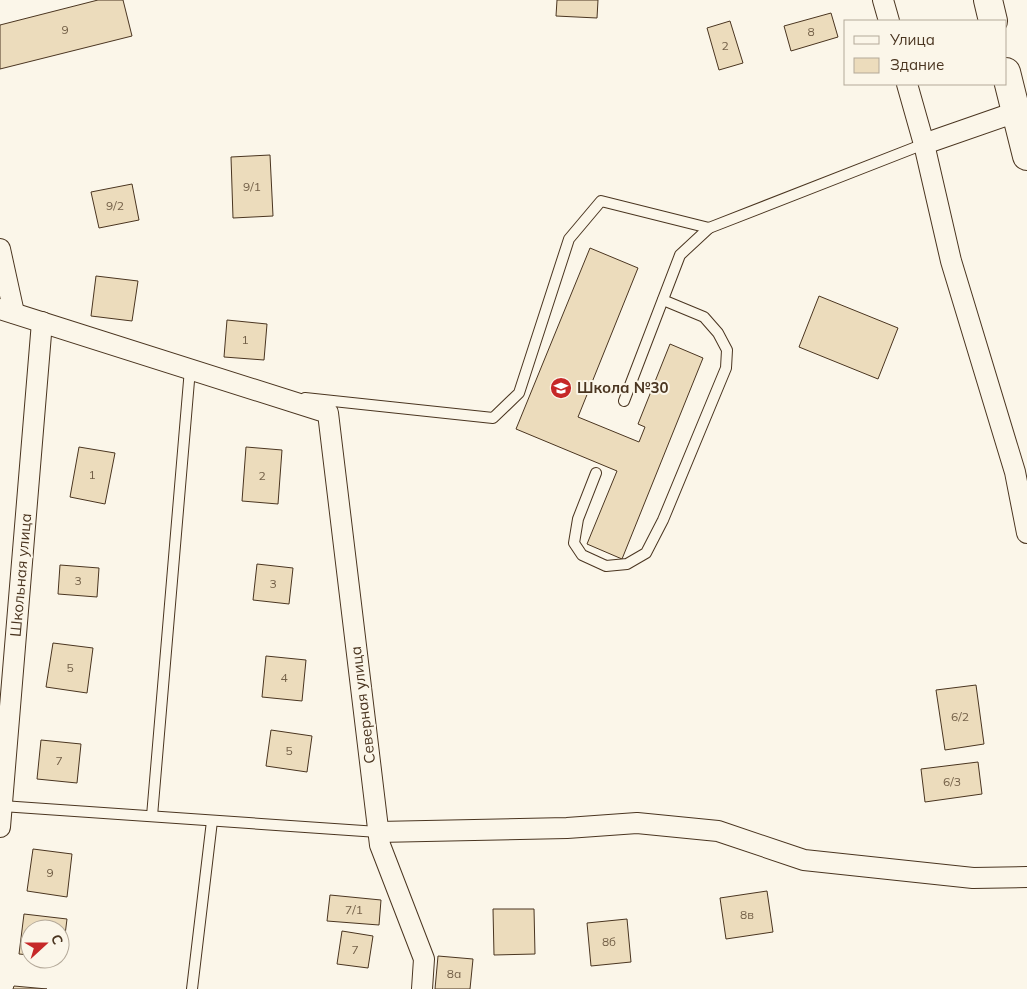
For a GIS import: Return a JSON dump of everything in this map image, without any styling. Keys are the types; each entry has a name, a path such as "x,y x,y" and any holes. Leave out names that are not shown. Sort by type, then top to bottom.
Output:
{"street":[{"path":"883,0 889,20"},
{"path":"988,0 993,20"},
{"path":"1007,76 1027,156"},
{"path":"907,85 924,144 951,262 1015,472 1027,533"},
{"path":"924,144 1016,112"},
{"path":"0,249 7,311 266,394"},
{"name":"Школьная улица","path":"0,827 42,322"},
{"name":"Северная улица","path":"266,394 328,414 380,846 424,959 422,989"},
{"path":"378,832 566,828 637,823 718,831 804,860 973,878 1027,878"}],"lane":[{"path":"624,401 680,255 709,228 924,144"},
{"path":"266,394 493,418 519,393 569,239 601,201 709,228"},
{"path":"596,473 578,519 574,543 582,555 606,566 627,564 646,554 659,529 726,368 727,350 718,333 704,317 663,300"},
{"path":"152,816 190,369"},
{"path":"2,806 378,832"},
{"path":"192,989 212,821"}],"building":[{"path":"98,0 123,0 132,36 0,69 0,25"},
{"path":"557,0 598,0 597,18 556,16"},
{"path":"831,13 838,37 791,51 784,26"},
{"path":"730,21 743,63 719,70 707,28"},
{"path":"270,155 273,216 233,218 231,157"},
{"path":"132,184 139,220 99,228 91,192"},
{"name":"Школа №30","path":"590,248 638,268 578,417 639,442 645,427 638,424 670,344 703,358 622,559 587,544 617,471 516,429"},
{"path":"96,276 138,281 132,321 91,316"},
{"path":"819,296 898,328 878,379 799,347"},
{"path":"227,320 267,324 264,360 224,357"},
{"path":"79,447 115,453 105,504 70,497"},
{"path":"246,447 282,450 278,504 242,501"},
{"path":"257,564 293,568 289,604 253,600"},
{"path":"60,565 99,568 97,597 58,594"},
{"path":"53,643 93,648 87,693 46,687"},
{"path":"266,656 306,660 302,701 262,697"},
{"path":"976,685 984,744 945,750 936,690"},
{"path":"271,730 312,736 307,772 266,766"},
{"path":"41,740 81,744 77,783 37,779"},
{"path":"978,762 982,794 925,802 921,769"},
{"path":"33,849 72,854 67,897 27,891"},
{"path":"767,891 773,932 726,939 720,898"},
{"path":"330,895 381,900 379,925 327,921"},
{"path":"493,909 534,909 535,954 494,955"},
{"path":"24,914 67,919 23,919"},
{"path":"627,919 631,962 591,966 587,923"},
{"path":"342,931 373,936 368,968 337,964"},
{"path":"438,956 473,959 470,989 435,989"},
{"path":"14,986 47,989 13,989"}],"place":[{"name":"Школа №30","path":"561,388"}]}
